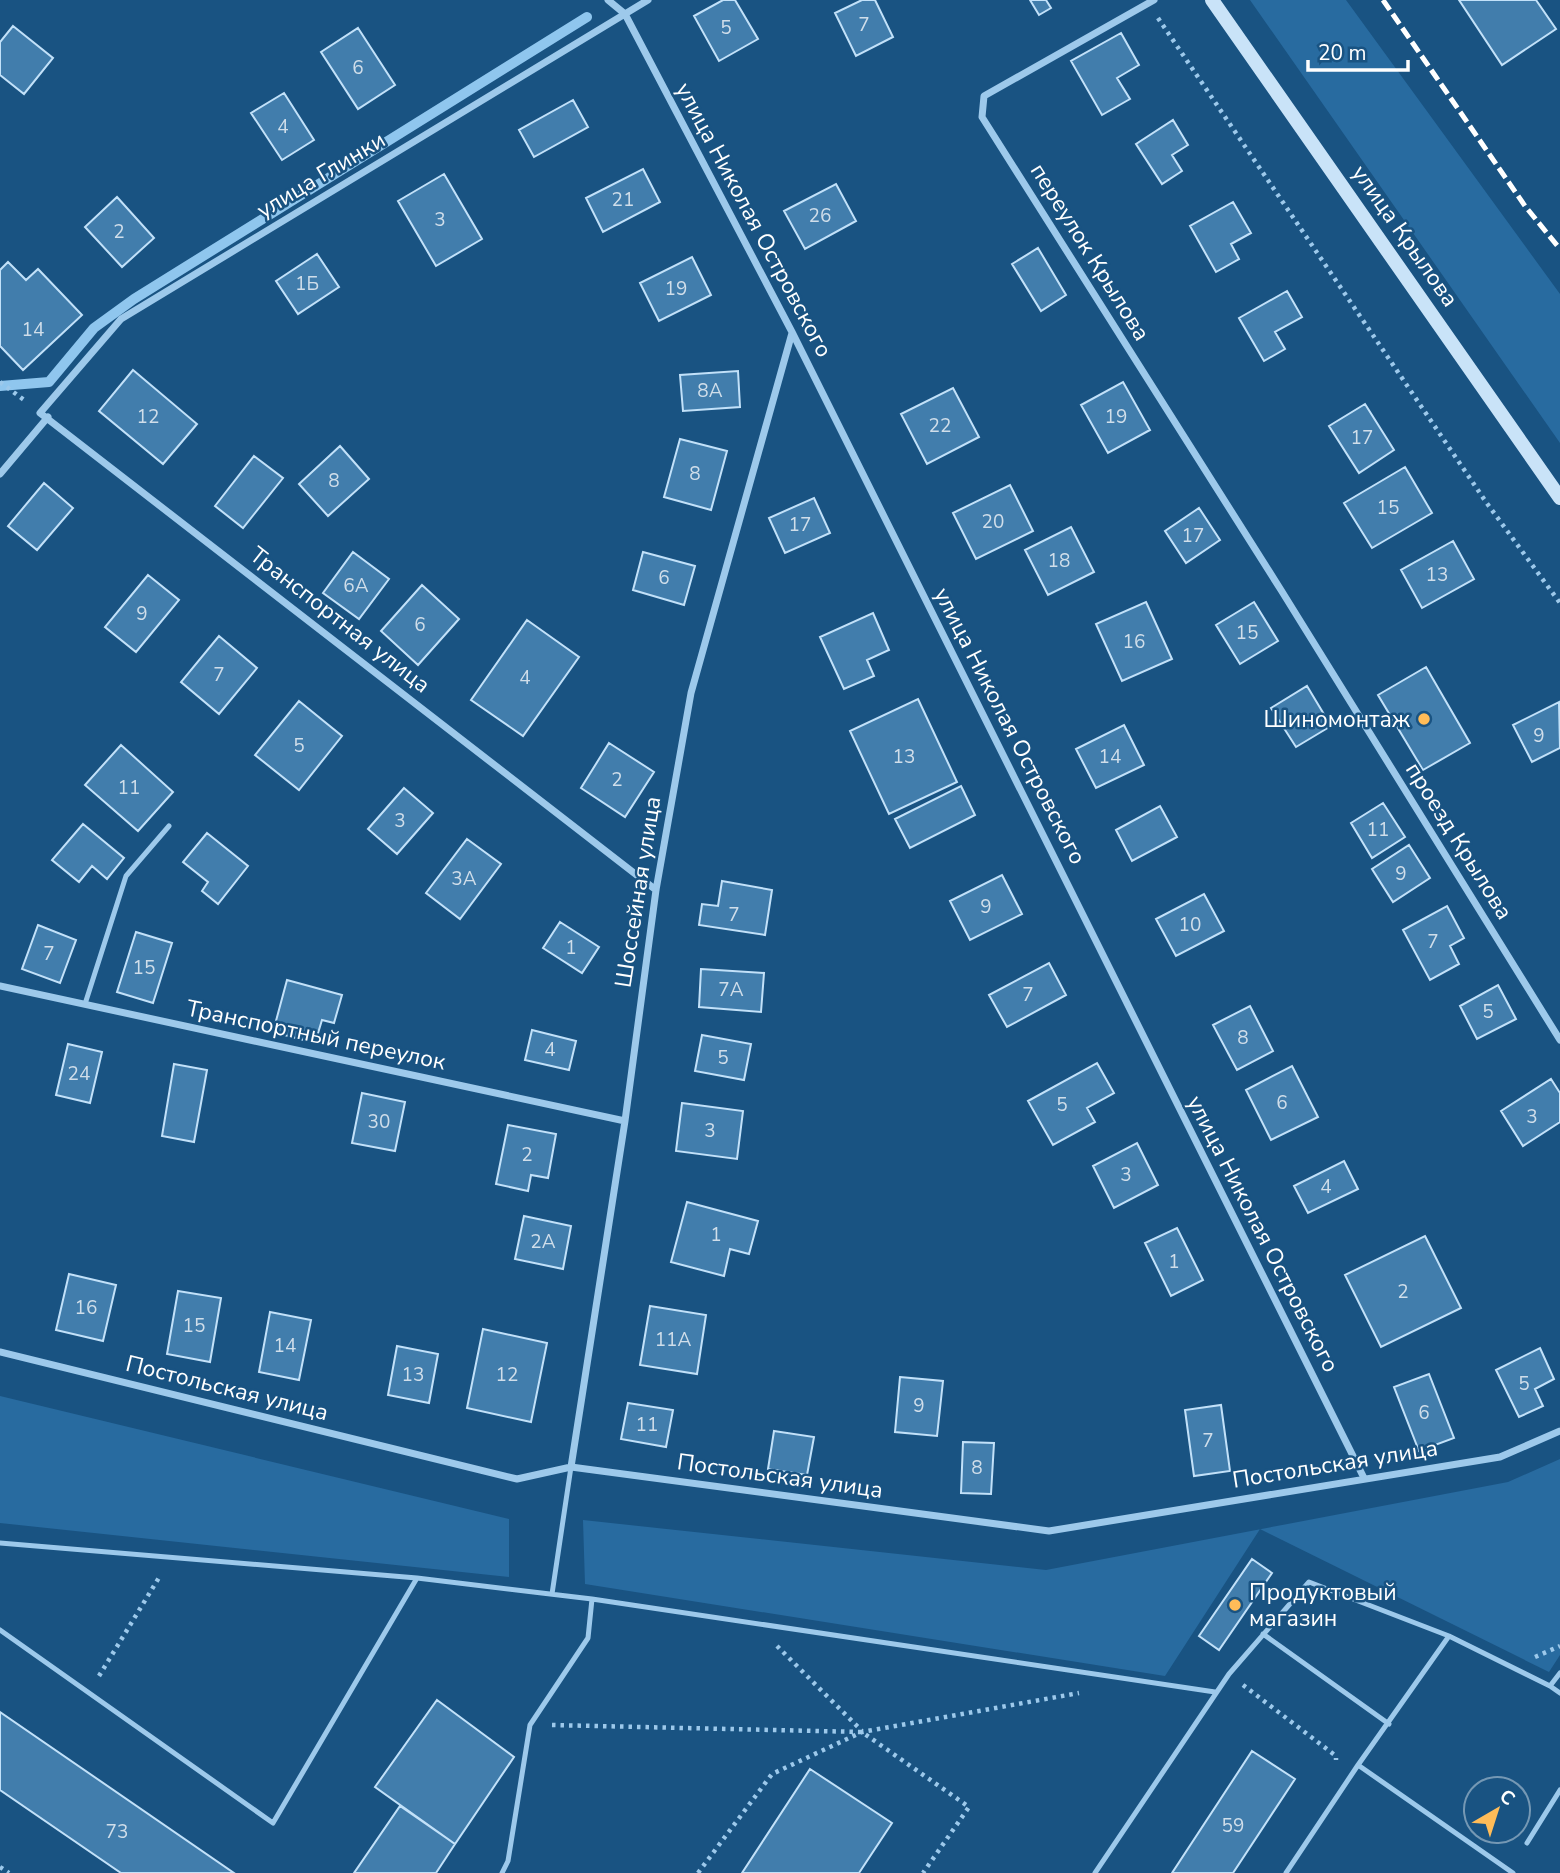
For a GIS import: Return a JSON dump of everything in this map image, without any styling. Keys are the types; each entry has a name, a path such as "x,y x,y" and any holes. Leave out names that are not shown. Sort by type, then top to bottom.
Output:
{"main road":[{"name":"улица Крылова","path":"1212,0 1560,498"}],"street":[{"name":"улица Николая Островского","path":"608,0 625,14 792,332 1364,1478"},
{"name":"улица Глинки","path":"40,412 121,319 648,0"},
{"name":"переулок Крылова","path":"1151,1 984,96 982,117 1281,590"},
{"name":"Шоссейная улица","path":"570,1467 625,1121 656,890 691,693 792,332"},
{"name":"Транспортная улица","path":"40,412 656,890"},
{"path":"0,474 48,417"},
{"name":"проезд Крылова","path":"1281,590 1560,1040"},
{"name":"Транспортный переулок","path":"0,986 625,1121"},
{"name":"Постольская улица","path":"0,1352 517,1479 570,1467 1049,1531 1500,1457 1560,1431"}],"lane":[{"path":"85,1004 126,876 169,826"},
{"path":"552,1594 570,1467"},
{"path":"0,1543 416,1578 552,1594 752,1621 1215,1692"},
{"path":"0,1629 273,1823 416,1578"},
{"path":"1095,1873 1215,1692 1308,1582 1449,1636 1560,1693"},
{"path":"502,1873 508,1861 530,1725 588,1638 592,1599"},
{"path":"1264,1634 1389,1724"},
{"path":"1286,1873 1449,1636"},
{"path":"1550,1686 1560,1673"},
{"path":"1359,1765 1513,1873"},
{"path":"1532,1835 1560,1790"}],"path":[{"path":"1151,1 1486,502 1560,603"},
{"path":"0,382 40,412"},
{"path":"89,1692 172,1557"},
{"path":"752,1621 862,1732 969,1807 923,1873"},
{"path":"1229,1674 1336,1756 1335,1766"},
{"path":"530,1725 862,1732 1085,1692"},
{"path":"698,1873 772,1774 862,1732"},
{"path":"0,1867 9,1873"}],"shaded area":[{"path":"1250,0 1346,0 1560,294 1560,443"},
{"path":"0,1396 509,1519 509,1577 0,1523"},
{"path":"1560,1459 1560,1655 1549,1672 1260,1529 1508,1482"},
{"path":"583,1520 1046,1570 1260,1529 1165,1676 585,1584"}],"building":[{"path":"723,0 735,0 758,39 719,61 694,16"},
{"path":"862,0 875,0 893,37 856,56 835,13"},
{"path":"1030,0 1046,0 1051,8 1039,15"},
{"path":"1459,0 1536,0 1556,29 1502,65"},
{"path":"13,26 53,58 24,94 0,75 0,42"},
{"path":"358,28 395,85 358,109 321,52"},
{"path":"1121,33 1139,65 1117,78 1130,99 1102,115 1071,61"},
{"path":"284,93 314,140 282,160 251,113"},
{"path":"573,100 588,127 534,157 519,130"},
{"path":"1173,120 1188,145 1172,155 1182,171 1162,184 1136,144"},
{"path":"643,169 660,202 603,232 586,198"},
{"path":"444,174 482,239 436,266 398,201"},
{"path":"836,184 856,221 805,249 784,211"},
{"path":"117,197 154,238 122,267 85,227"},
{"path":"1233,202 1251,233 1231,244 1239,259 1216,272 1190,226"},
{"path":"1038,248 1066,295 1041,311 1012,264"},
{"path":"317,254 339,287 298,314 276,281"},
{"path":"692,257 711,295 659,321 640,283"},
{"path":"8,262 26,280 38,269 82,315 23,370 0,346 0,270"},
{"path":"1287,291 1302,317 1275,332 1285,349 1264,361 1239,318"},
{"path":"133,370 197,424 163,464 99,411"},
{"path":"738,371 740,407 683,411 680,375"},
{"path":"1123,382 1150,430 1108,453 1081,405"},
{"path":"953,388 979,437 927,464 901,414"},
{"path":"1365,404 1394,450 1359,473 1329,426"},
{"path":"680,439 727,451 711,510 664,497"},
{"path":"340,446 369,479 328,516 299,484"},
{"path":"254,456 283,478 243,528 215,506"},
{"path":"1405,467 1432,513 1372,548 1344,503"},
{"path":"44,483 73,508 37,550 8,526"},
{"path":"1010,485 1033,531 976,559 953,513"},
{"path":"814,498 830,533 785,553 769,518"},
{"path":"1199,508 1220,540 1186,563 1165,531"},
{"path":"1071,527 1094,572 1048,595 1025,550"},
{"path":"1453,541 1474,579 1422,608 1401,570"},
{"path":"353,552 389,579 359,619 323,593"},
{"path":"643,552 695,566 684,605 633,590"},
{"path":"148,575 179,600 136,652 105,627"},
{"path":"422,585 459,619 418,665 381,631"},
{"path":"1146,602 1172,659 1122,681 1096,624"},
{"path":"1254,602 1278,641 1240,664 1216,625"},
{"path":"873,613 889,650 867,660 874,676 844,689 820,637"},
{"path":"527,620 579,657 523,736 471,700"},
{"path":"219,636 257,668 219,714 181,682"},
{"name":"Шиномонтаж","path":"1426,667 1470,743 1423,770 1378,695"},
{"path":"1307,686 1331,726 1296,747 1271,708"},
{"path":"918,699 957,782 889,814 850,731"},
{"path":"299,701 342,736 299,790 255,755"},
{"path":"1559,702 1560,748 1532,762 1513,725"},
{"path":"1124,725 1144,765 1096,788 1076,749"},
{"path":"609,743 654,772 625,817 581,788"},
{"path":"121,745 173,792 138,831 85,785"},
{"path":"961,786 975,815 910,848 895,819"},
{"path":"404,788 433,813 397,854 368,829"},
{"path":"1383,803 1405,837 1372,858 1351,823"},
{"path":"1160,806 1177,837 1132,861 1116,830"},
{"path":"83,824 124,858 107,879 92,866 79,882 52,860"},
{"path":"207,833 248,866 218,904 202,891 208,882 183,862"},
{"path":"467,839 501,864 460,919 426,893"},
{"path":"1409,845 1430,878 1393,902 1372,869"},
{"path":"1002,875 1022,914 970,940 950,901"},
{"path":"722,881 772,890 765,935 699,925 702,904 718,906"},
{"path":"1204,894 1224,931 1176,956 1156,919"},
{"path":"1447,906 1464,938 1450,946 1459,964 1430,980 1403,930"},
{"path":"560,922 599,947 582,973 543,948"},
{"path":"38,925 76,940 60,983 22,969"},
{"path":"136,932 172,943 153,1003 117,992"},
{"path":"1049,963 1066,995 1007,1027 989,995"},
{"path":"701,969 764,973 761,1012 699,1007"},
{"path":"287,980 342,995 334,1023 322,1020 315,1043 273,1032"},
{"path":"1498,985 1516,1019 1477,1039 1460,1006"},
{"path":"1250,1006 1273,1051 1237,1070 1213,1025"},
{"path":"532,1030 576,1041 569,1070 525,1060"},
{"path":"702,1035 751,1044 744,1080 695,1071"},
{"path":"68,1044 102,1052 90,1103 56,1095"},
{"path":"1097,1063 1114,1093 1087,1108 1095,1122 1053,1145 1028,1101"},
{"path":"174,1064 207,1070 194,1142 162,1136"},
{"path":"1292,1066 1318,1117 1271,1140 1246,1090"},
{"path":"1551,1079 1560,1093 1560,1122 1523,1146 1501,1111"},
{"path":"362,1093 405,1102 395,1151 352,1143"},
{"path":"682,1103 743,1111 737,1159 676,1151"},
{"path":"508,1125 556,1134 548,1178 531,1175 528,1191 496,1184"},
{"path":"1137,1143 1158,1185 1114,1208 1093,1166"},
{"path":"1344,1161 1358,1189 1308,1213 1294,1186"},
{"path":"687,1202 758,1221 749,1254 730,1249 724,1276 671,1262"},
{"path":"524,1216 571,1226 563,1269 515,1259"},
{"path":"1177,1228 1203,1280 1171,1296 1145,1243"},
{"path":"1425,1236 1461,1308 1381,1347 1345,1275"},
{"path":"69,1274 116,1285 103,1341 56,1330"},
{"path":"178,1291 221,1298 210,1362 167,1354"},
{"path":"650,1306 706,1315 697,1374 640,1365"},
{"path":"270,1312 311,1320 299,1380 259,1372"},
{"path":"483,1329 547,1343 531,1422 467,1408"},
{"path":"397,1346 438,1354 429,1403 388,1395"},
{"path":"1540,1348 1554,1379 1535,1389 1543,1406 1519,1417 1496,1370"},
{"path":"1429,1374 1454,1438 1419,1451 1394,1387"},
{"path":"900,1377 943,1381 937,1436 895,1432"},
{"path":"628,1403 673,1410 666,1447 621,1439"},
{"path":"1221,1405 1230,1471 1194,1476 1185,1410"},
{"path":"774,1431 814,1437 807,1475 768,1469"},
{"path":"963,1442 994,1443 991,1494 961,1493"},
{"name":"Продуктовый магазин","path":"1252,1559 1272,1573 1219,1650 1199,1636"},
{"path":"437,1700 514,1757 455,1844 375,1787"},
{"path":"0,1712 234,1873 121,1873 0,1790"},
{"path":"1252,1751 1295,1779 1233,1873 1172,1873"},
{"path":"810,1769 892,1823 859,1873 742,1873"},
{"path":"400,1806 455,1844 436,1873 354,1873"}],"waterway":[{"path":"0,386 49,382 94,328 134,299 587,17"}],"railway":[{"path":"1383,0 1525,206 1560,249"}],"place":[{"name":"Шиномонтаж","path":"1424,719"},
{"name":"Продуктовый магазин","path":"1235,1605"}]}
